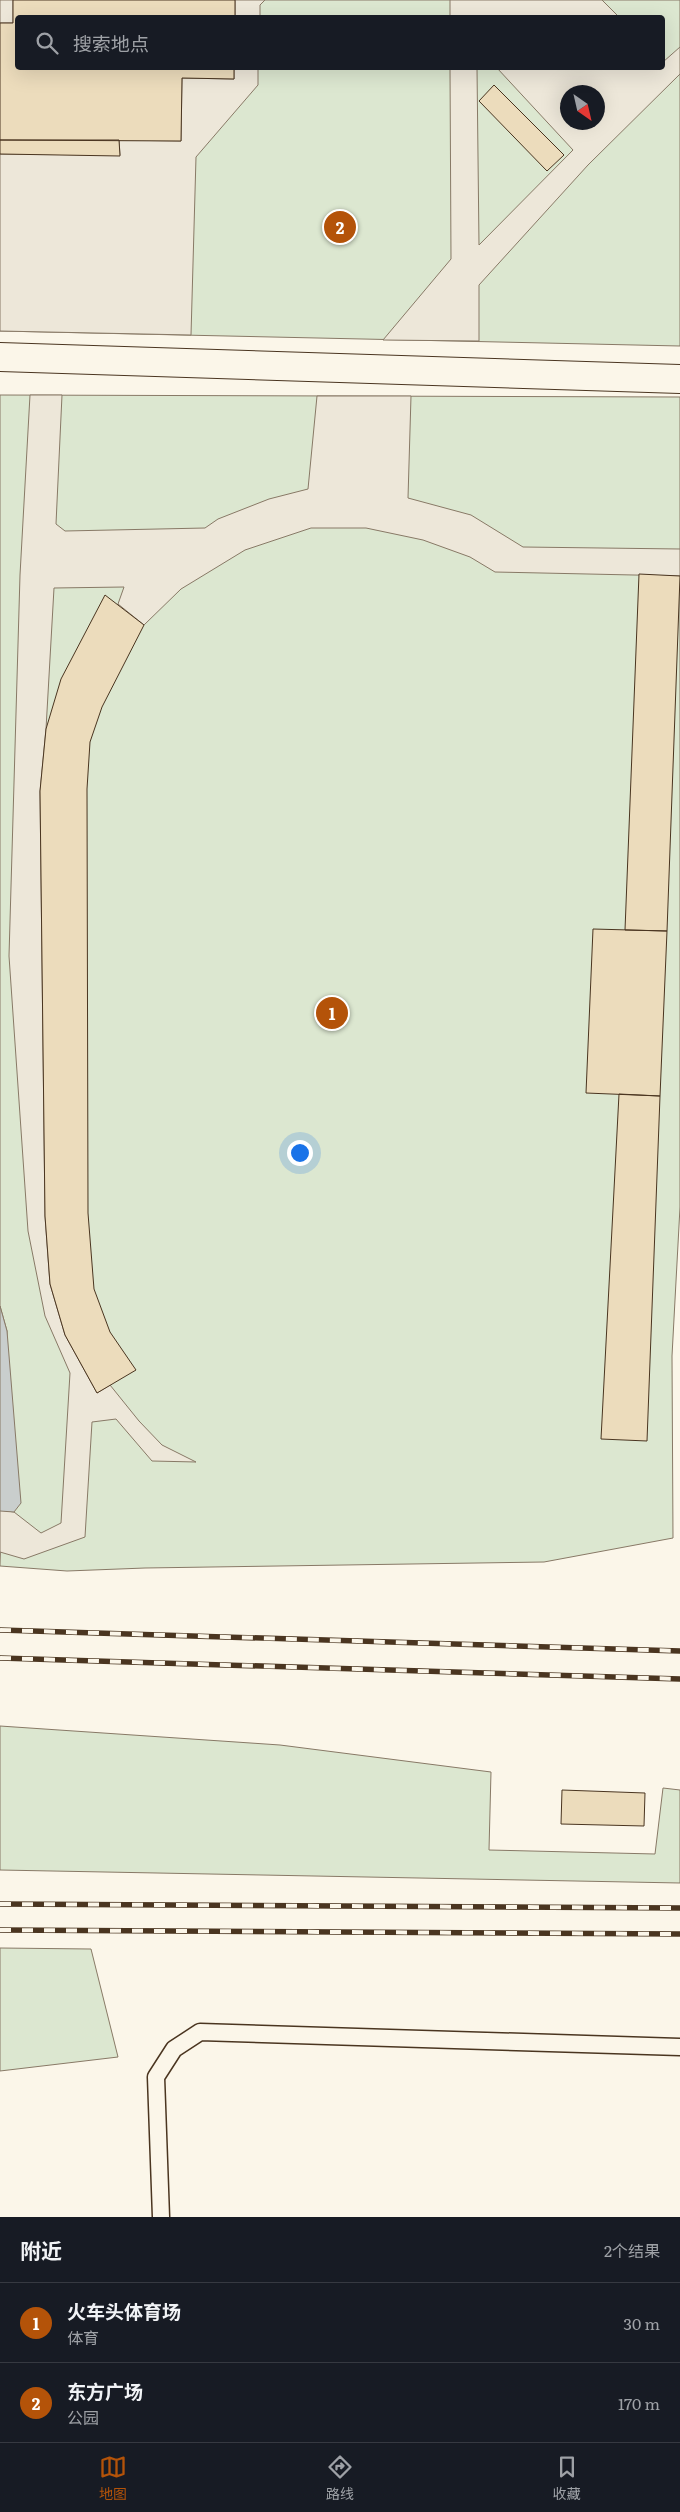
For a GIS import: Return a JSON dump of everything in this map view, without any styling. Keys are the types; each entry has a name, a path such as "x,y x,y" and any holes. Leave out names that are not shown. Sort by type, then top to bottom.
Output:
{"street":[{"path":"0,357 680,379"}],"lane":[{"path":"161,2217 156,2076 174,2049 200,2032 680,2047"}],"green space":[{"path":"0,0 680,0 680,346 0,331"},
{"path":"0,395 680,397 680,1207 672,1356 673,1538 544,1562 145,1568 67,1571 0,1566 7,1331 0,1306"},
{"path":"0,1726 280,1745 491,1772 489,1850 655,1854 663,1788 680,1790 680,1883 0,1870"},
{"path":"0,1948 91,1949 118,2057 0,2071"}],"shaded area":[{"path":"0,0 13,0 13,23 0,23"},
{"path":"235,0 265,0 260,5 260,15 235,15"},
{"path":"450,0 602,0 617,15 450,15"},
{"path":"680,47 680,74 588,165 479,285 479,341 383,340 451,259 450,70 477,70 479,245 573,150 499,70 665,70 665,60"},
{"path":"234,70 258,70 258,85 196,157 191,335 0,331 0,154 120,155 119,140 181,141 182,78 234,79"},
{"path":"30,395 62,395 56,524 65,531 205,528 218,519 269,499 308,489 317,396 411,396 408,498 471,515 523,547 680,549 680,576 495,572 470,557 423,540 366,528 311,528 245,550 181,589 144,625 118,604 124,587 54,588 46,729 40,792 45,1216 50,1284 65,1335 97,1393 110,1385 139,1421 162,1445 196,1462 152,1461 116,1419 92,1422 85,1537 24,1559 0,1552 0,1510 14,1512 41,1533 61,1523 70,1373 45,1316 28,1231 9,956 20,575"},
{"path":"0,1306 7,1331 21,1503 14,1512 0,1511"}],"building":[{"path":"13,0 235,0 235,15 15,15 15,70 234,70 234,79 182,78 181,141 0,140 0,23 13,23"},
{"path":"494,85 564,155 547,171 479,101"},
{"path":"0,140 119,140 120,156 0,154"},
{"path":"639,574 680,576 667,931 625,930"},
{"path":"105,595 144,625 102,707 90,742 87,789 88,1213 94,1289 110,1332 136,1370 97,1393 65,1335 50,1284 45,1216 40,791 46,729 61,679"},
{"path":"593,929 667,931 660,1096 586,1093"},
{"path":"619,1094 660,1096 647,1441 601,1439"},
{"path":"562,1790 645,1793 644,1826 561,1824"}],"railway":[{"path":"0,1630 680,1651"},
{"path":"0,1658 680,1679"},
{"path":"0,1904 680,1908"},
{"path":"0,1930 680,1934"}],"place":[{"name":"东方广场","path":"340,227"},
{"name":"火车头体育场","path":"332,1013"}]}
